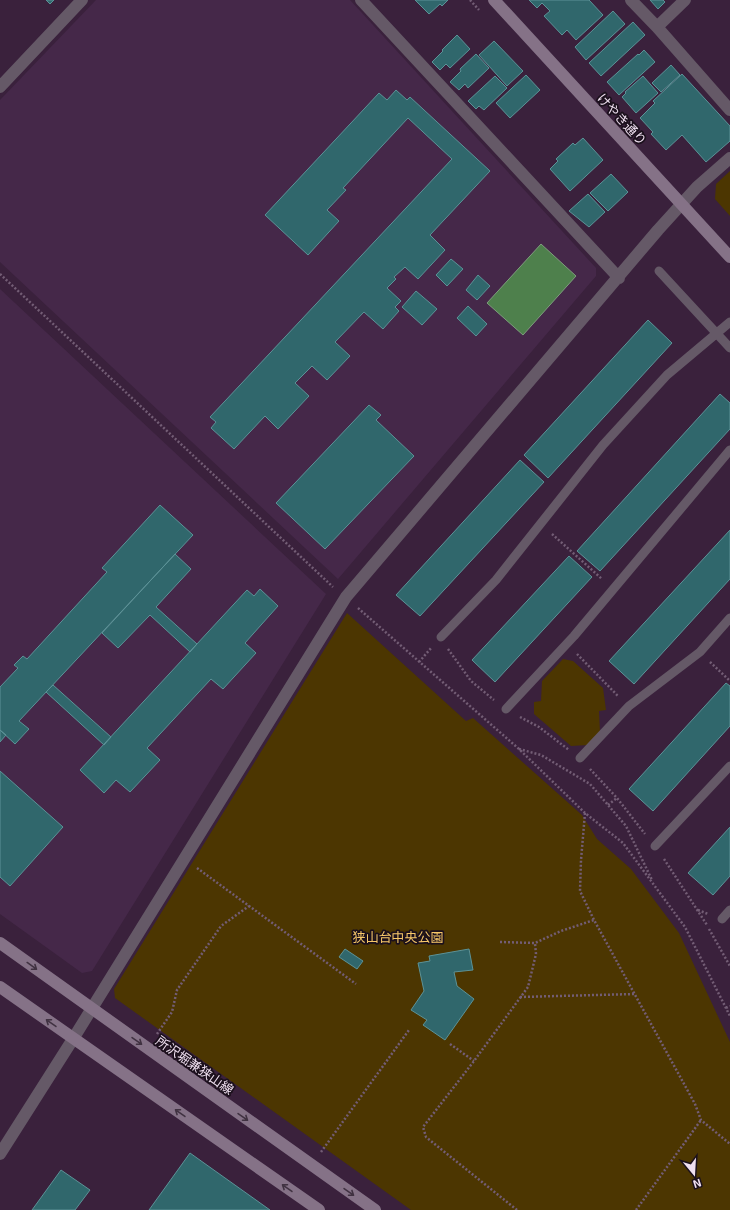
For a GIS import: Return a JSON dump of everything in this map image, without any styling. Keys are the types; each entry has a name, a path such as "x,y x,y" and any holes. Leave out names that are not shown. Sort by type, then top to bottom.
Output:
{"main road":[{"name":"けやき通り","path":"494,0 730,257"},
{"name":"所沢堀兼狭山線","path":"0,943 375,1210"},
{"path":"1,990 319,1210"}],"street":[{"path":"0,87 82,0"},
{"path":"361,0 619,278"},
{"path":"631,0 730,110"},
{"path":"656,27 686,0"},
{"path":"0,1154 73,1039 346,597 682,205 697,188 730,158"}],"lane":[{"path":"659,271 730,348"},
{"path":"440,637 496,580 603,445 667,375 730,322"},
{"path":"506,709 567,644 730,450"},
{"path":"580,758 629,706 700,652 730,618"},
{"path":"655,846 730,766"},
{"path":"722,919 730,910"}],"path":[{"path":"0,274 335,588"},
{"path":"540,523 613,588"},
{"path":"357,608 519,749 585,812 623,843 685,927 730,1016"},
{"path":"419,662 440,637 472,681 506,709 539,727 580,758 617,798 655,846 701,916 730,966"},
{"path":"567,644 629,706"},
{"path":"700,652 730,681"},
{"path":"519,749 541,755 590,784 626,826 655,886"},
{"path":"608,804 617,798"},
{"path":"585,812 580,890 594,920 695,1104 701,1120 730,1144"},
{"path":"195,867 356,984"},
{"path":"156,1035 172,1012 177,990 221,926 249,906"},
{"path":"500,942 534,942 594,920"},
{"path":"517,1210 426,1137 423,1128 528,987 535,963 536,954 534,942"},
{"path":"520,998 635,994"},
{"path":"726,1008 730,1006"},
{"path":"320,1154 409,1030"},
{"path":"450,1044 474,1061"},
{"path":"636,1210 701,1120"}],"shaded area":[{"path":"96,0 350,0 596,268 596,276 338,579 0,262 0,100"},
{"path":"541,244 576,276 523,335 487,303"},
{"path":"0,289 326,594 92,971 82,973 0,914"}],"green space":[{"path":"730,171 730,216 715,199 716,184"},
{"name":"狭山台中央公園","path":"347,613 466,721 473,718 582,815 597,839 631,869 679,933 730,1042 730,1210 411,1210 115,998 114,989"},
{"path":"563,659 573,661 603,688 606,710 599,711 600,733 588,745 571,746 534,714 534,702 541,701 542,681"}],"building":[{"path":"46,0 54,0 50,4"},
{"path":"415,0 448,0 442,6 440,4 429,14"},
{"path":"529,0 589,0 603,15 576,40 567,30 562,35 544,16 550,11 542,3 537,8"},
{"path":"650,0 663,0 665,2 658,9"},
{"path":"613,11 625,24 586,60 575,47"},
{"path":"633,22 645,35 601,76 589,63"},
{"path":"457,35 470,49 450,68 446,64 440,70 432,62"},
{"path":"494,41 523,71 507,86 479,55"},
{"path":"644,50 655,62 619,95 607,82"},
{"path":"476,54 489,68 468,88 465,84 459,90 450,82 461,71 460,69"},
{"path":"671,65 680,75 661,92 652,83"},
{"path":"682,74 730,126 730,141 706,162 682,135 666,150 651,134 653,132 640,118 655,103 653,101"},
{"path":"526,75 540,90 510,118 496,103"},
{"path":"495,76 507,88 484,110 479,106 476,109 468,101"},
{"path":"643,76 658,93 636,113 622,97 626,93 625,92"},
{"path":"396,90 407,100 410,97 490,171 430,235 445,250 418,279 405,267 394,277 396,279 387,288 401,301 395,307 399,311 383,329 364,312 335,342 350,356 327,380 312,366 295,383 309,396 278,429 265,416 234,449 211,428 216,422 210,417 452,159 408,118 343,188 346,190 327,210 339,221 308,255 265,215 379,93 387,100"},
{"path":"583,138 603,160 570,191 550,169 558,161 556,159 573,143 575,145"},
{"path":"611,174 628,192 608,211 590,193"},
{"path":"588,194 605,212 589,227 569,211"},
{"path":"451,259 463,269 447,286 436,275"},
{"path":"478,275 490,286 477,300 466,290"},
{"path":"416,291 437,309 422,325 402,307"},
{"path":"468,306 487,324 476,336 457,318"},
{"path":"648,320 672,343 548,478 524,455"},
{"path":"720,394 730,403 730,429 600,571 577,551"},
{"path":"369,405 381,415 376,420 414,456 325,549 276,503"},
{"path":"520,460 544,482 420,616 396,595"},
{"path":"160,505 193,535 19,721 29,729 15,744 0,730 0,687 18,668 14,665 23,656 27,659 107,572 102,568"},
{"path":"730,530 730,579 634,684 609,661"},
{"path":"175,554 191,569 156,607 197,644 190,652 150,615 118,648 102,633"},
{"path":"569,556 592,577 495,682 472,660"},
{"path":"260,589 278,606 245,643 256,653 223,689 211,679 147,748 160,760 130,792 116,780 104,793 80,770 247,590 254,596"},
{"path":"726,683 730,686 730,726 653,811 629,789"},
{"path":"53,685 111,737 104,745 46,692"},
{"path":"0,730 6,735 0,742"},
{"path":"0,771 63,827 10,886 0,877"},
{"path":"730,827 730,876 713,895 688,873"},
{"path":"345,949 363,961 357,969 339,957"},
{"path":"469,949 473,970 454,972 457,986 474,999 445,1040 423,1025 427,1020 411,1010 424,991 418,963 430,961 429,956"},
{"path":"190,1153 204,1163 270,1210 149,1210"},
{"path":"61,1170 90,1190 75,1210 32,1210"}]}
